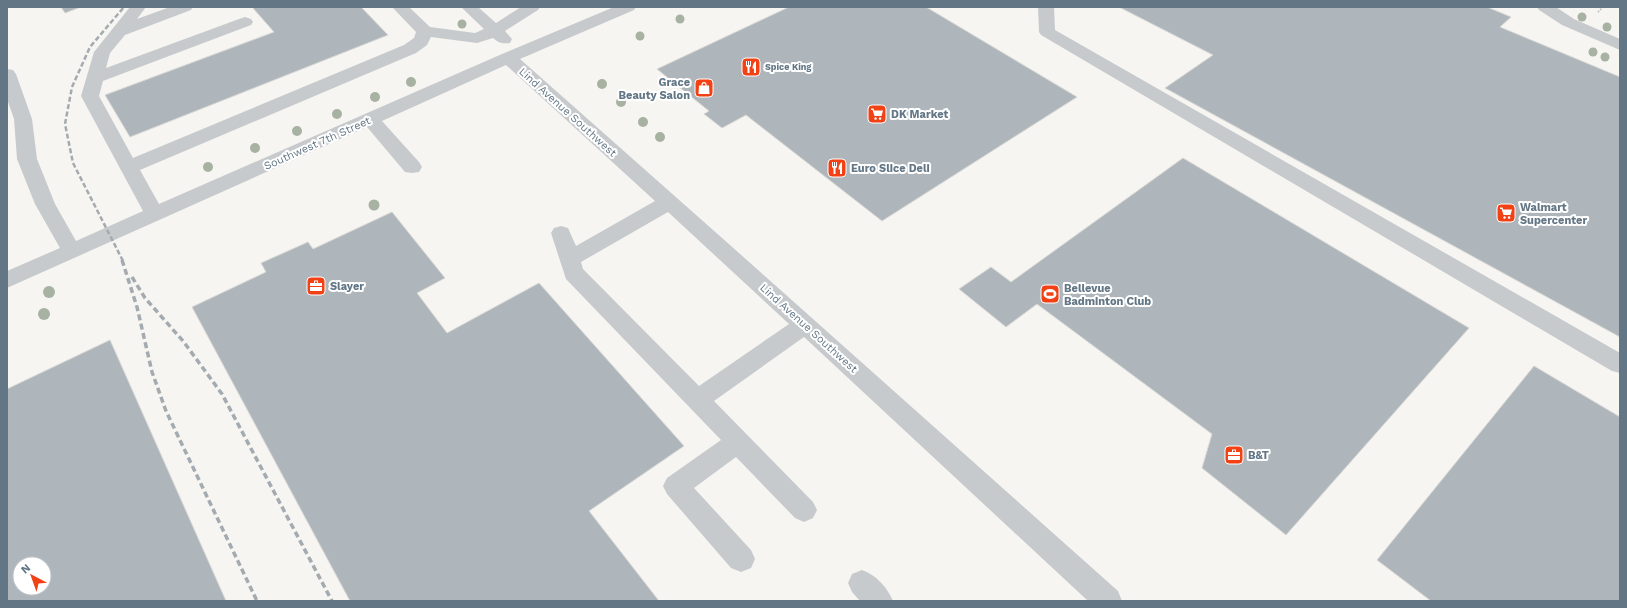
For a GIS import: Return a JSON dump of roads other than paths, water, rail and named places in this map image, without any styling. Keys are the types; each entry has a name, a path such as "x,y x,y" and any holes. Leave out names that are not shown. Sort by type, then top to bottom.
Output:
{"street":[{"path":"138,7 102,52 90,96 155,214"},
{"path":"118,32 185,7"},
{"path":"400,7 425,31 477,38 495,31 532,7"},
{"name":"Lind Avenue Southwest","path":"469,7 495,31 514,55 668,202 1107,601"},
{"name":"Southwest 7th Street","path":"7,280 514,55 628,7"},
{"path":"1046,7 1047,32 1620,364"},
{"path":"1545,7 1568,22 1620,45"},
{"path":"95,78 245,22"},
{"path":"129,167 410,49 421,42 425,31"},
{"path":"7,74 23,119 27,159 45,204 72,251"},
{"path":"370,119 412,167"},
{"path":"570,259 668,202"},
{"path":"561,233 574,273 804,510"},
{"path":"697,400 804,325"},
{"path":"738,442 676,486 741,559"}],"railway":[{"path":"123,261 73,163 65,124 72,87 90,47 124,7"},
{"path":"122,260 137,307 152,372 166,411 257,601"},
{"path":"132,277 145,298 183,341 222,394 332,601"}],"place":[{"name":"Spice King","path":"751,67"},
{"name":"Grace Beauty Salon","path":"704,88"},
{"name":"DK Market","path":"877,114"},
{"name":"Euro Slice Deli","path":"837,168"},
{"name":"Walmart Supercenter","path":"1506,213"},
{"name":"Slayer","path":"316,286"},
{"name":"Bellevue Badminton Club","path":"1050,294"},
{"name":"B&T","path":"1234,455"}]}
